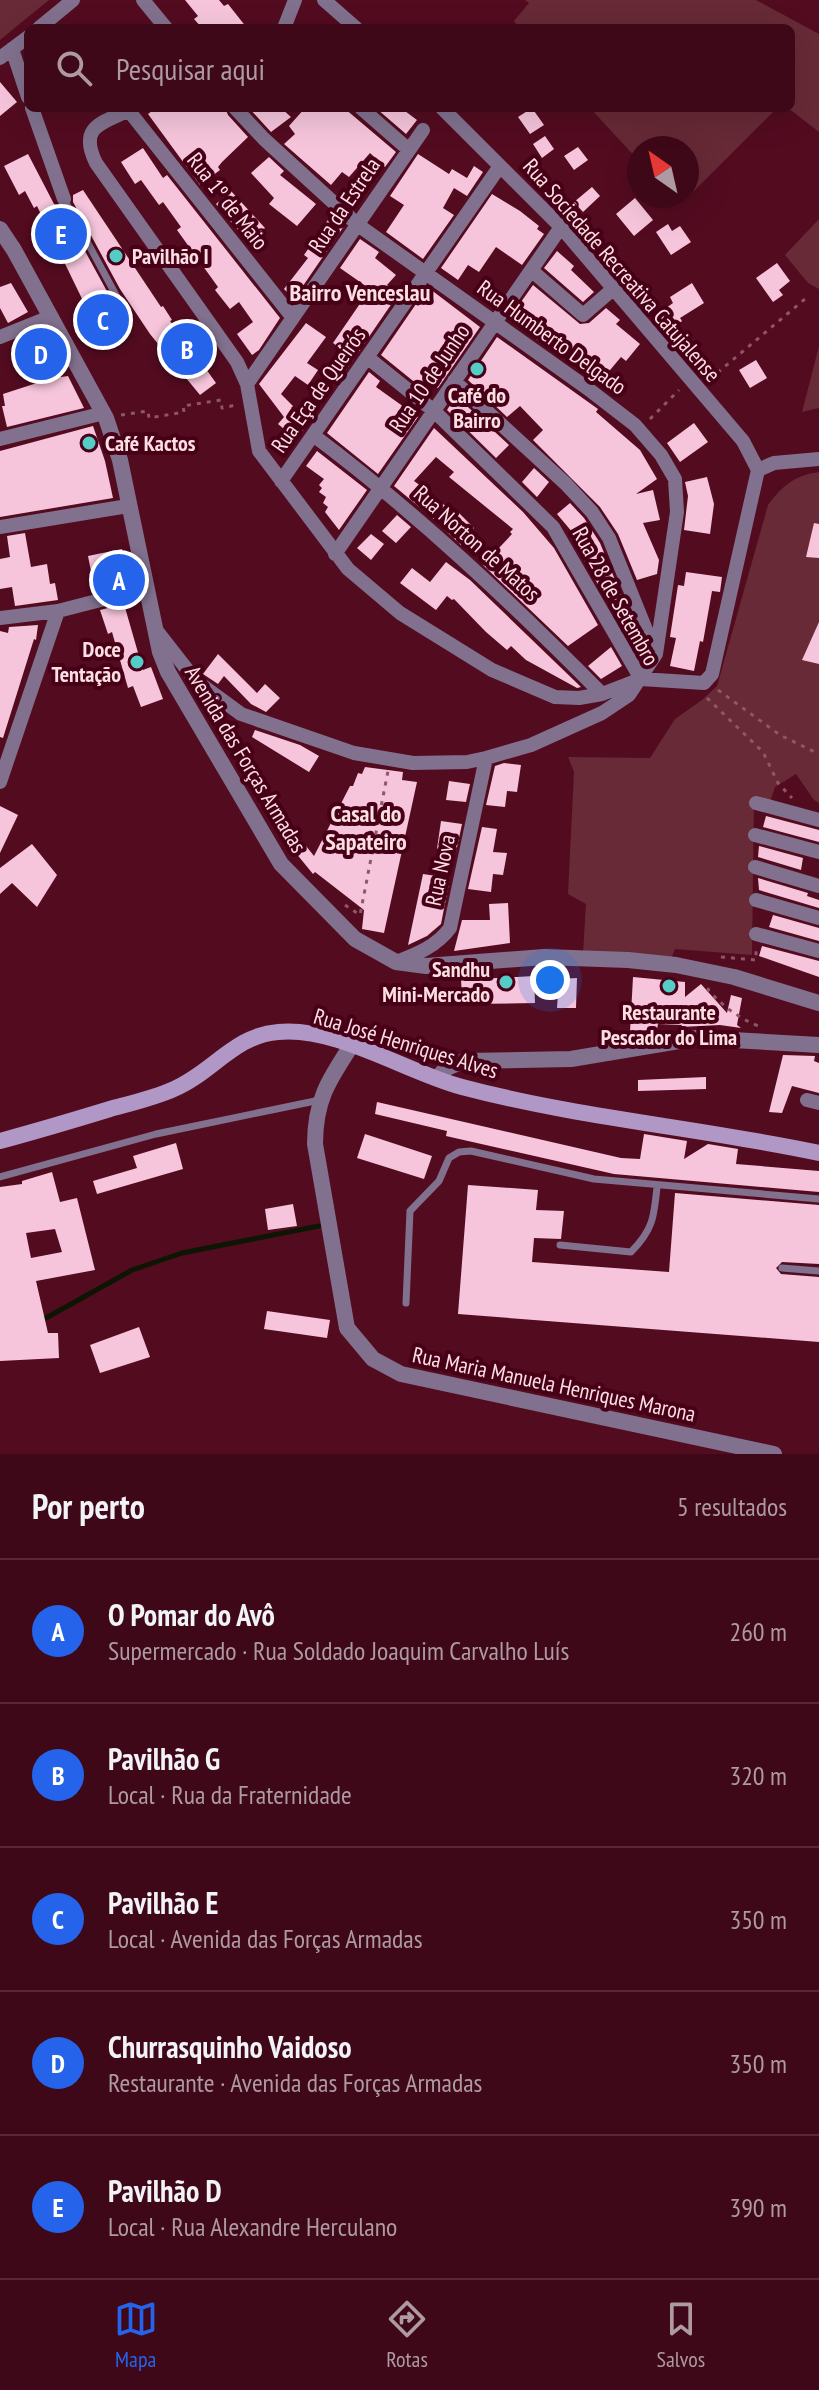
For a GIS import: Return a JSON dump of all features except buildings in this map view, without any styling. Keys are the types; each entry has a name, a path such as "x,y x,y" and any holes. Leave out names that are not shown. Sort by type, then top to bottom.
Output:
{"main road":[{"name":"Rua José Henriques Alves","path":"0,1141 174,1089 204,1072 236,1046 262,1034 277,1032 308,1033 437,1078 498,1095 819,1153"}],"street":[{"path":"44,24 73,0"},
{"path":"143,0 163,24"},
{"path":"286,24 295,0"},
{"path":"324,0 351,24"},
{"path":"24,40 6,54 24,89"},
{"path":"33,112 64,199"},
{"path":"125,112 97,125 89,135 88,147 96,163 237,362 247,384 259,451 348,569 400,613 492,670 555,697 579,698 602,694 641,679 704,683 712,674 758,470 774,463 819,459"},
{"name":"Rua 1º de Maio","path":"133,112 293,318"},
{"name":"Rua Humberto Delgado","path":"239,112 358,225 587,388 639,430 661,455 675,479 677,512 656,654 641,679"},
{"path":"366,112 409,150"},
{"name":"Rua Sociedade Recreativa Catujalense","path":"446,112 561,227 743,441 758,470"},
{"name":"Rua da Estrela","path":"247,384 423,130"},
{"name":"Rua Eça de Queirós","path":"281,481 500,166"},
{"name":"Rua 10 de Junho","path":"335,554 561,227"},
{"name":"Avenida das Forças Armadas","path":"0,229 105,415 120,460 160,652 174,684 281,864 355,939 396,962 426,966 558,957 628,960 714,973 819,1003"},
{"path":"531,270 583,315 589,313 613,289"},
{"path":"0,337 50,317"},
{"name":"Rua 28 de Setembro","path":"157,631 196,681 241,714 354,753 413,763 467,762 531,745 602,713 629,695 641,679 553,527 434,411 367,357"},
{"path":"454,381 566,484 592,512 609,538 656,654"},
{"path":"0,439 105,415"},
{"name":"Rua Norton de Matos","path":"313,435 382,487 540,631 602,694"},
{"path":"0,527 128,506"},
{"path":"0,618 58,611 147,588"},
{"path":"0,782 58,611"},
{"name":"Rua Nova","path":"396,962 419,954 450,928 486,758"},
{"path":"756,803 819,820"},
{"path":"755,835 819,852"},
{"path":"755,867 819,886"},
{"path":"756,900 819,918"},
{"path":"756,934 819,951"},
{"path":"437,1078 453,1065 469,1060 571,1059 697,1038 819,1045"},
{"name":"Rua Maria Manuela Henriques Marona","path":"351,1046 332,1074 320,1100 315,1144 347,1328 373,1359 401,1374 774,1454"}],"lane":[{"path":"64,199 124,310"},
{"path":"0,1177 156,1134 320,1100"},
{"path":"406,1303 410,1211 439,1181 449,1158 459,1152 491,1154 594,1179 819,1199"},
{"path":"560,1245 631,1252 647,1236 654,1217 657,1187"},
{"path":"782,1268 819,1271"}],"path":[{"path":"639,430 805,299"},
{"path":"105,415 148,411 149,418 184,412 183,406 221,400 222,408 238,405"},
{"path":"704,683 780,735 818,754 819,747"},
{"path":"704,683 705,696 763,752 778,783 795,800"},
{"path":"360,915 388,769"},
{"path":"714,973 708,990 740,1018 765,1029 765,1040"}],"shaded area":[{"path":"0,0 49,0 0,40"},
{"path":"525,0 756,0 819,34 819,132 793,112 795,24 516,24 514,21 529,3"},
{"path":"594,112 773,112 699,186 699,136 627,136 627,148"},
{"path":"819,219 819,289 808,283 785,255"},
{"path":"819,346 819,408 802,412"},
{"path":"819,472 819,803 796,774 775,787 770,802 754,797 752,955 675,949 671,959 583,953 586,904 568,894 574,772 568,757 650,758 675,719 717,686 768,505 790,482"}],"waterway":[{"path":"46,1318 132,1270 182,1253 319,1226"}],"place":[{"name":"Pavilhão D","path":"61,234"},
{"name":"Pavilhão I","path":"116,256"},
{"name":"Pavilhão E","path":"103,320"},
{"name":"Pavilhão G","path":"187,349"},
{"name":"Churrasquinho Vaidoso","path":"41,354"},
{"name":"Café do Bairro","path":"477,369"},
{"name":"Café Kactos","path":"89,443"},
{"name":"O Pomar do Avô","path":"119,580"},
{"name":"Doce Tentação","path":"137,662"},
{"name":"Sandhu Mini-Mercado","path":"506,982"},
{"name":"Restaurante Pescador do Lima","path":"669,986"}],"district":[{"name":"Bairro Venceslau","path":"360,293"},
{"name":"Casal do Sapateiro","path":"366,828"}]}
